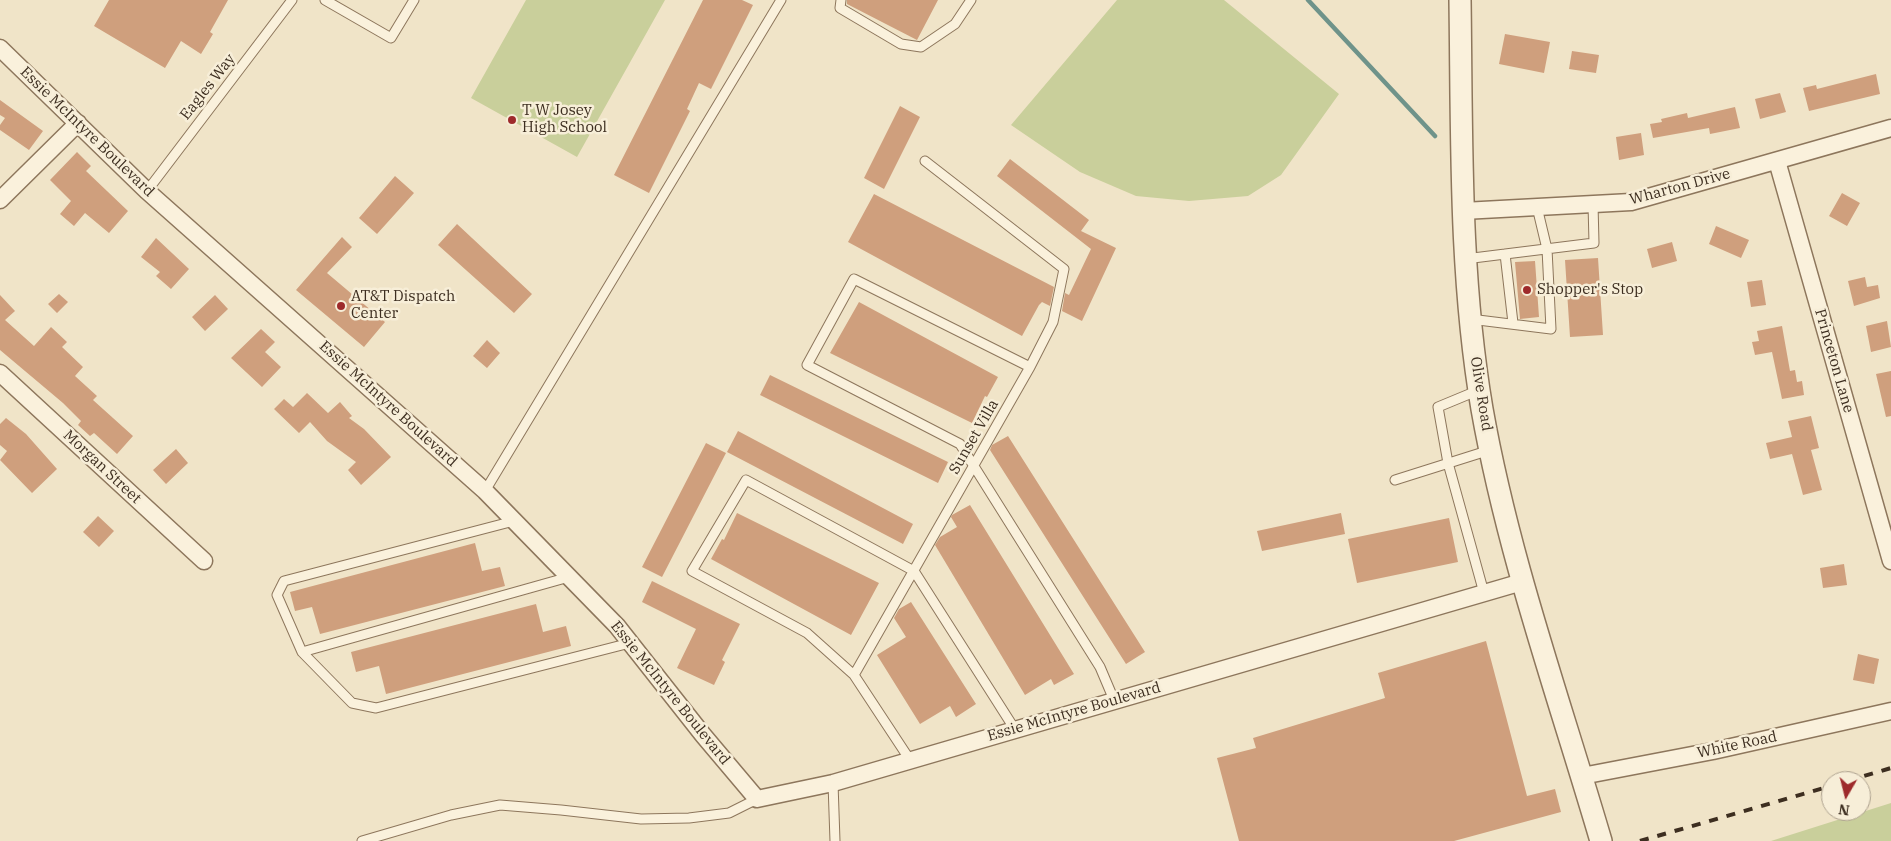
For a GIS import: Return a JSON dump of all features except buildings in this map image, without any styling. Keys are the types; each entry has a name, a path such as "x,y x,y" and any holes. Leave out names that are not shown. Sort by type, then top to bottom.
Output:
{"street":[{"name":"Olive Road","path":"1460,0 1465,259 1479,390 1490,450 1522,582 1601,841"},
{"name":"Essie McIntyre Boulevard","path":"0,48 147,191 485,491 630,642 703,735 757,798 833,783 1014,728 1522,582"},
{"path":"0,200 78,123"},
{"name":"Wharton Drive","path":"1464,211 1631,202 1891,128"},
{"name":"Princeton Lane","path":"1777,160 1891,561"},
{"name":"Morgan Street","path":"0,373 204,561"},
{"name":"White Road","path":"1582,776 1713,751 1891,711"}],"lane":[{"name":"Eagles Way","path":"147,191 292,0"},
{"path":"325,0 391,38 414,0"},
{"path":"485,491 781,0"},
{"path":"841,0 840,8 878,31 901,44 921,47 954,24 971,0"},
{"name":"Sunset Villa","path":"854,675 1030,367 1053,322 1064,269 925,161"},
{"path":"1465,259 1594,243 1593,204"},
{"path":"1470,319 1551,329 1547,249 1537,207"},
{"path":"1505,254 1514,323"},
{"path":"1030,367 854,279 807,365 960,444 1100,667 1114,700"},
{"path":"1479,390 1438,407 1448,463 1484,593"},
{"path":"1395,480 1490,450"},
{"path":"910,760 854,675 807,633 692,571 746,480 914,571 1014,728"},
{"path":"514,521 284,581 277,595 302,652 352,703 376,708 630,642"},
{"path":"302,652 568,576"},
{"path":"833,783 835,841"},
{"path":"362,841 451,815 500,805 641,819 660,819 729,813 757,798"}],"green space":[{"path":"526,0 665,0 577,157 471,98"},
{"path":"1117,0 1224,0 1339,94 1281,175 1248,196 1189,201 1136,196 1080,172 1011,125"},
{"path":"1891,803 1891,841 1771,841 1834,821 1871,821 1871,809"}],"waterway":[{"path":"1308,0 1435,136"}],"railway":[{"path":"1871,774 1891,768"},
{"path":"1640,841 1821,789"}],"place":[{"name":"T W Josey High School","path":"512,120"},
{"name":"Shopper's Stop","path":"1527,290"},
{"name":"AT&T Dispatch Center","path":"341,306"}]}
